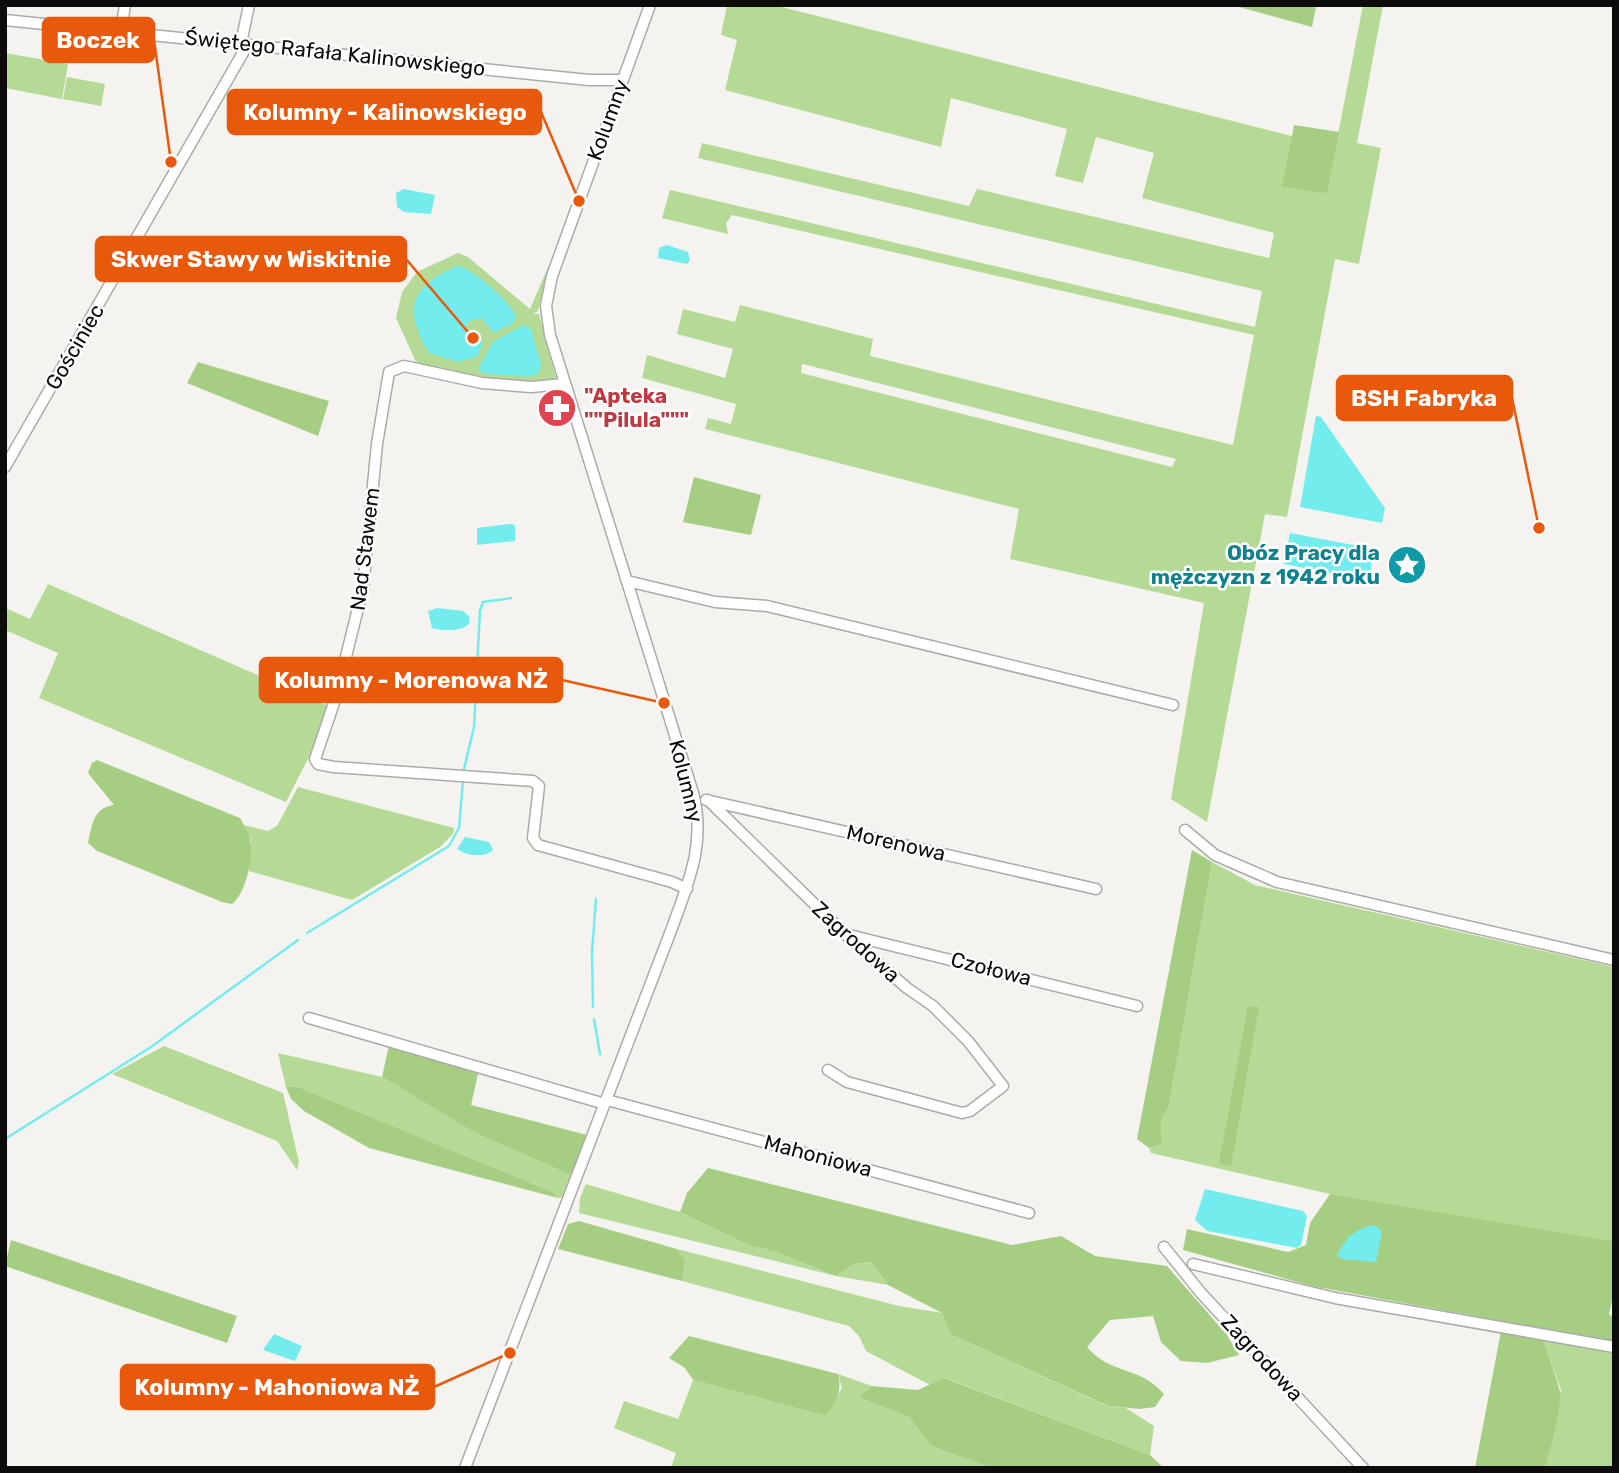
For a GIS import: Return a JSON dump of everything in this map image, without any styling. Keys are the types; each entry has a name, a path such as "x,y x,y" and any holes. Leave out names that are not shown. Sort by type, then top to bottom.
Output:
{"street":[{"path":"121,31 125,5"},
{"name":"Gościniec","path":"5,467 245,44 249,5"},
{"name":"Kolumny","path":"465,1468 687,889 699,845 695,801 564,384 546,317 548,293 650,5"},
{"name":"Świętego Rafała Kalinowskiego","path":"5,20 589,80 622,80"},
{"name":"Nad Stawem","path":"564,384 531,387 482,383 404,366 389,372 377,444 363,588 336,697 315,759 318,764 334,767 536,783 539,796 533,838 538,845 672,881 687,889"},
{"path":"627,581 715,602 767,606 1172,705"},
{"name":"Morenowa","path":"695,801 708,800 1097,889"},
{"name":"Zagrodowa","path":"708,800 845,934 907,988 933,1006 968,1041 1003,1086 970,1111 962,1113 847,1082 828,1070"},
{"path":"1185,830 1215,856 1277,882 1614,960"},
{"name":"Czołowa","path":"845,934 1137,1006"},
{"name":"Mahoniowa","path":"309,1018 606,1102 1029,1213"},
{"name":"Zagrodowa","path":"1164,1247 1201,1293 1363,1468"},
{"path":"1193,1264 1335,1298 1614,1347"}],"green space":[{"path":"727,5 774,5 1292,136 1283,187 1327,192 1363,5 1383,5 1357,143 1381,148 1359,264 1335,259 1287,517 1265,514 1207,822 1171,799 1204,603 1010,559 1019,509 705,429 708,418 731,424 736,404 642,378 647,355 725,378 733,349 677,334 683,309 735,322 740,305 873,339 870,356 1233,445 1254,335 732,215 726,223 728,234 662,218 670,190 1255,327 1262,291 698,158 702,143 969,206 977,189 1269,258 1274,233 1142,198 1154,153 1096,137 1083,183 1055,176 1067,129 951,98 941,147 725,90 737,40 721,35","holes":["802,364 1176,459 1172,467 801,373"]},
{"path":"1232,5 1311,5 1316,7 1312,27"},
{"path":"5,53 68,64 62,99 5,88"},
{"path":"67,77 105,84 101,106 63,99"},
{"path":"1294,125 1339,132 1327,193 1282,187"},
{"path":"458,253 468,257 530,309 549,265 538,311 533,314 539,314 556,378 550,384 487,381 417,364 396,318 402,292 417,272"},
{"path":"198,362 329,401 318,436 187,383"},
{"path":"694,477 761,495 751,535 683,522"},
{"path":"48,584 329,706 323,729 286,802 39,698 58,653 5,630 5,608 30,619"},
{"path":"97,760 240,818 249,836 251,855 245,884 232,904 97,851 88,843 92,824 98,814 114,805 88,773 92,763"},
{"path":"298,787 454,828 453,834 440,847 352,900 249,871 251,840 244,825 268,831 277,826"},
{"path":"1192,850 1212,862 1169,1106 1161,1121 1162,1144 1149,1148 1137,1139"},
{"path":"1212,862 1255,885 1614,967 1614,1242 1330,1194 1151,1153 1149,1148 1162,1144 1161,1121 1169,1106"},
{"path":"1248,1006 1259,1007 1231,1166 1219,1163"},
{"path":"389,1045 478,1074 471,1105 587,1135 571,1175 475,1133 382,1077"},
{"path":"164,1046 283,1093 299,1162 297,1170 277,1141 112,1074"},
{"path":"278,1053 382,1077 475,1133 571,1175 563,1197 558,1198 553,1192 296,1086 286,1087"},
{"path":"296,1086 553,1192 558,1198 369,1148 304,1111 291,1099 286,1087"},
{"path":"708,1168 1012,1245 1061,1236 1095,1256 1167,1266 1227,1335 1239,1355 1207,1363 1181,1361 1161,1342 1153,1316 1110,1320 1087,1347 1105,1362 1145,1378 1164,1394 1155,1407 1140,1409 1108,1406 950,1334 942,1313 888,1285 872,1262 854,1264 836,1276 774,1251 748,1245 680,1212 687,1193"},
{"path":"586,1184 680,1212 748,1245 774,1251 836,1276 579,1213 580,1198"},
{"path":"1330,1194 1614,1242 1614,1292 1609,1314 1614,1318 1614,1342 1312,1286 1183,1250 1187,1229 1288,1252 1306,1245 1310,1223"},
{"path":"579,1221 677,1249 685,1260 682,1281 558,1249 568,1224"},
{"path":"11,1240 237,1316 227,1343 5,1266"},
{"path":"677,1249 899,1306 942,1313 950,1334 1107,1406 1126,1408 1154,1426 1150,1455 945,1378 930,1385 866,1351 859,1336 849,1326 682,1281 685,1260"},
{"path":"872,1262 888,1285 836,1276 854,1264"},
{"path":"1501,1331 1543,1340 1555,1375 1560,1400 1546,1468 1475,1468"},
{"path":"689,1336 838,1374 839,1391 836,1401 826,1416 693,1380 685,1368 669,1358"},
{"path":"1543,1340 1614,1353 1614,1468 1546,1468 1561,1390"},
{"path":"838,1374 872,1386 858,1397 909,1417 931,1446 991,1468 671,1468 676,1453 614,1428 624,1401 678,1419 693,1380 826,1416 842,1388"},
{"path":"944,1378 1150,1455 1164,1468 991,1468 931,1446 909,1417 858,1397 872,1386 918,1390"}],"water":[{"path":"404,189 435,195 431,214 404,212 397,207 396,193"},
{"path":"667,245 688,252 690,260 687,264 658,258 659,248"},
{"path":"457,266 471,272 490,286 516,316 513,323 494,333 481,318 469,321 465,328 467,334 483,342 478,356 458,362 429,353 416,324 414,312 421,291 429,282"},
{"path":"523,325 531,329 541,364 538,374 528,377 481,373 479,367 493,342"},
{"path":"1316,416 1321,417 1385,508 1382,523 1300,507"},
{"path":"515,525 515,541 477,545 477,528"},
{"path":"1290,533 1374,549 1369,581 1284,564"},
{"path":"437,608 463,611 469,616 469,624 451,630 432,628 428,611"},
{"path":"465,837 489,842 493,850 490,853 470,855 457,849"},
{"path":"1205,1189 1303,1211 1307,1216 1301,1245 1297,1248 1207,1231 1195,1220"},
{"path":"1375,1225 1382,1231 1376,1262 1342,1259 1337,1255 1352,1234"},
{"path":"274,1334 302,1346 295,1361 263,1350"}],"waterway":[{"path":"464,769 474,727 480,610 483,602 511,598"},
{"path":"307,933 449,846 459,828 463,780"},
{"path":"593,1007 592,952 596,899"},
{"path":"5,1139 151,1047 298,940"},
{"path":"594,1019 600,1054"}],"place":[{"name":"Boczek","path":"171,162"},
{"name":"Kolumny - Kalinowskiego","path":"579,201"},
{"name":"Skwer Stawy w Wiskitnie","path":"473,338"},
{"name":"\"Apteka \"\"Pilula\"\"\"","path":"557,408"},
{"name":"BSH Fabryka","path":"1539,528"},
{"name":"Obóz Pracy dla mężczyzn z 1942 roku","path":"1407,565"},
{"name":"Kolumny - Morenowa NŻ","path":"664,703"},
{"name":"Kolumny - Mahoniowa NŻ","path":"510,1353"}]}
